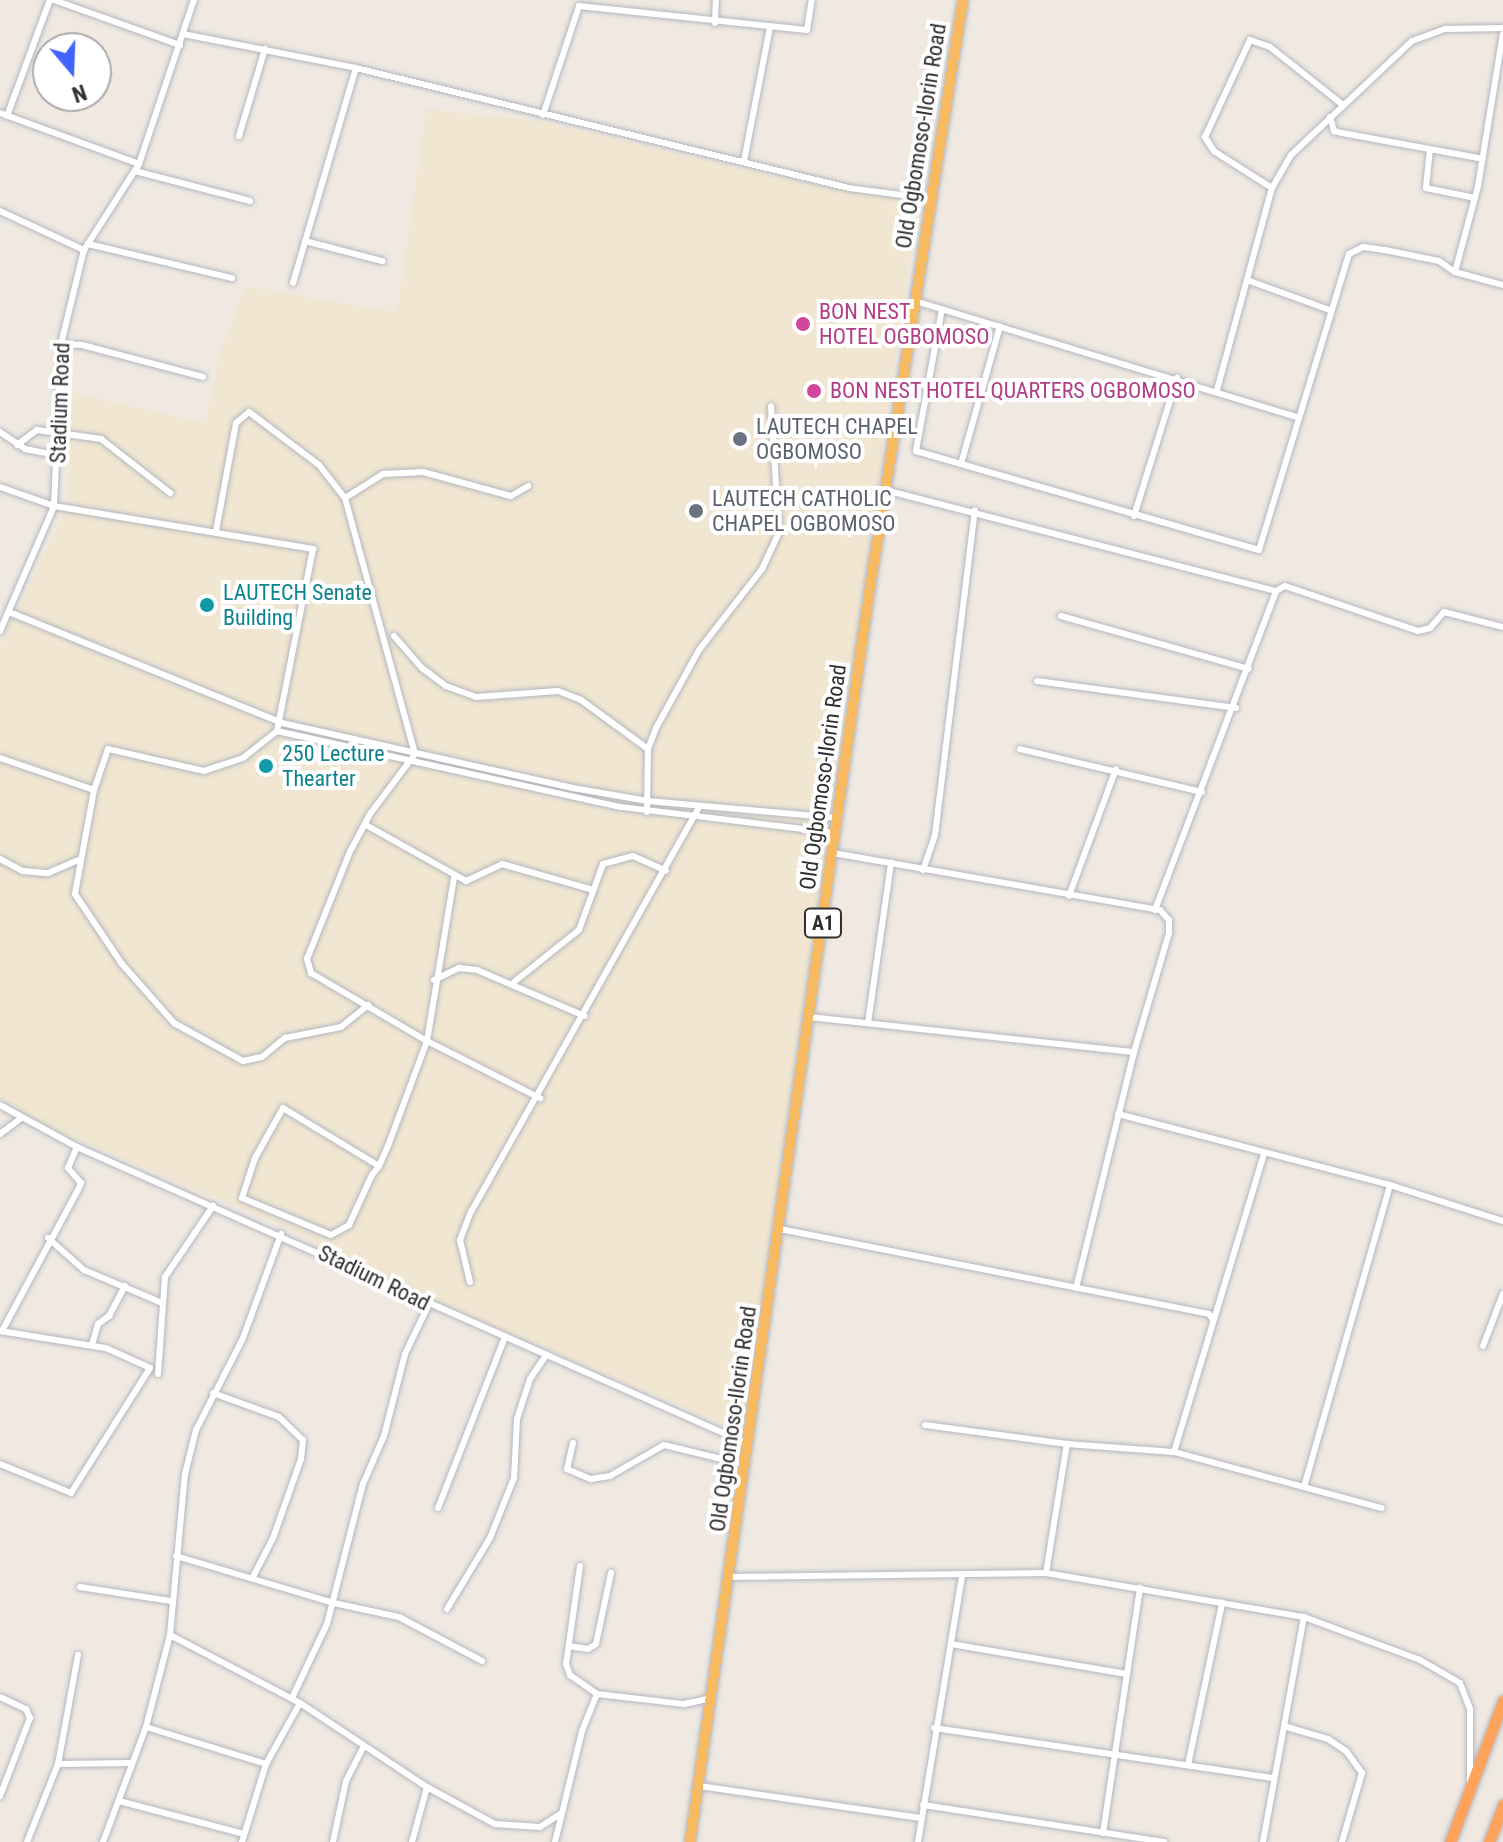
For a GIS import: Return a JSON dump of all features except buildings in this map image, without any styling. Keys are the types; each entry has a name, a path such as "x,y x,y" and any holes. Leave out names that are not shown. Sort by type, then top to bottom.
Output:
{"highway":[{"name":"Old Ogbomoso-Ilorin Road","path":"690,1842 751,1445 885,490 963,1"},
{"path":"1450,1842 1503,1701"},
{"path":"1489,1842 1503,1805"}],"street":[{"name":"Stadium Road","path":"0,631 54,506 60,456 61,344 86,247 137,167 194,0"},
{"path":"715,23 716,0"},
{"path":"543,115 579,6 715,23 810,28 812,0"},
{"path":"180,45 57,1 3,114 137,167 250,201"},
{"path":"744,161 770,27"},
{"path":"1217,390 1272,188 1291,155 1398,52 1425,34 1503,28"},
{"path":"183,34 356,68 849,188 931,199"},
{"path":"1455,272 1483,159 1503,34"},
{"path":"1272,188 1214,151 1205,137 1250,40 1270,47 1343,105"},
{"path":"239,136 265,49"},
{"path":"293,283 356,68"},
{"path":"1330,117 1334,131 1483,159"},
{"path":"1430,149 1426,188 1475,198"},
{"path":"0,211 86,247 232,278"},
{"path":"305,241 382,261"},
{"path":"942,309 915,446 921,453 1259,550 1349,254 1355,249 1439,261 1455,272 1503,285"},
{"path":"1247,280 1332,311"},
{"path":"915,301 1217,390 1299,418"},
{"path":"961,464 1000,326"},
{"path":"61,344 82,345 203,377"},
{"path":"1134,516 1177,378"},
{"path":"647,812 648,749 699,650 773,551 779,533 771,406"},
{"path":"216,531 236,423 249,412 319,465 345,498 414,758"},
{"path":"17,445 37,430 101,439 170,493"},
{"path":"0,432 17,445 60,456"},
{"path":"345,498 383,474 423,472 511,496 528,486"},
{"path":"0,487 54,506 313,549 282,723 277,731 243,758 204,771 108,749 94,790 78,860 75,894 122,964 174,1023 209,1039 236,1060 262,1057 285,1038 341,1027 368,1005"},
{"path":"885,490 975,510 1276,591"},
{"path":"923,870 935,835 975,510"},
{"path":"1155,910 1236,708 1276,591 1285,586 1418,631 1430,628 1444,612 1503,627"},
{"path":"9,612 282,723 414,758 647,812 835,833"},
{"path":"1061,616 1249,669"},
{"path":"394,636 422,668 446,686 476,697 558,691 591,706 648,749"},
{"path":"1037,681 1236,708"},
{"path":"277,731 648,801 838,818"},
{"path":"1020,749 1116,769 1202,792"},
{"path":"0,758 94,790"},
{"path":"414,758 370,814 344,864 307,959 318,978 427,1041 540,1098"},
{"path":"1069,896 1116,769"},
{"path":"470,1282 460,1240 700,806"},
{"path":"366,825 454,878 480,877 502,864 590,889"},
{"path":"833,853 1165,914 1169,933 1134,1052 1076,1288"},
{"path":"514,982 579,930 590,889 603,864 622,856 666,871"},
{"path":"0,859 23,871 48,873 78,860"},
{"path":"868,1023 891,863"},
{"path":"379,1166 338,1137 283,1108 255,1158 242,1198 331,1235 349,1225 379,1166 427,1041 434,980 454,878"},
{"path":"434,980 459,968 514,982 585,1016"},
{"path":"810,1017 1134,1052"},
{"name":"Stadium Road","path":"0,1105 77,1147 281,1234 428,1306 751,1445"},
{"path":"1118,1114 1390,1185 1503,1221"},
{"path":"0,1134 21,1118"},
{"path":"77,1147 68,1168 81,1183 48,1238 1,1331 92,1345 159,1372 166,1272 213,1206"},
{"path":"1174,1452 1212,1315 1264,1153"},
{"path":"1304,1487 1390,1185"},
{"path":"780,1229 1212,1315"},
{"path":"103,1842 146,1727 170,1635 185,1474 213,1393 243,1338 281,1234"},
{"path":"48,1238 76,1265 162,1303"},
{"path":"92,1345 98,1324 109,1316 125,1286"},
{"path":"1483,1346 1503,1294"},
{"path":"292,1698 334,1603 359,1498 384,1436 405,1354 428,1306"},
{"path":"438,1508 505,1337"},
{"path":"447,1609 490,1538 514,1478 517,1419 530,1379 546,1355"},
{"path":"0,1464 71,1493 150,1368"},
{"path":"213,1393 279,1417 303,1440 301,1459 273,1538 254,1575"},
{"path":"925,1425 1067,1444 1174,1452 1382,1508"},
{"path":"573,1443 567,1469 591,1479 610,1476 664,1445 746,1465"},
{"path":"1046,1573 1067,1444"},
{"path":"176,1556 254,1575 334,1603 399,1617 482,1661"},
{"path":"580,1566 567,1671 597,1694 677,1704 712,1698"},
{"path":"569,1646 588,1649 596,1644 611,1573"},
{"path":"731,1577 1046,1573 1304,1617 1420,1660 1460,1683 1470,1709 1470,1787"},
{"path":"918,1842 934,1728 962,1575"},
{"path":"80,1587 171,1601"},
{"path":"1103,1833 1140,1588"},
{"path":"1188,1765 1222,1603"},
{"path":"1263,1842 1273,1778 1287,1727 1304,1617"},
{"path":"170,1635 292,1698 427,1787 495,1824 540,1827 560,1814"},
{"path":"951,1644 1126,1674"},
{"path":"27,1842 58,1764 78,1655"},
{"path":"555,1842 560,1814 597,1694"},
{"path":"0,1697 26,1709 30,1718 0,1796"},
{"path":"119,1801 243,1838 266,1764 300,1703"},
{"path":"146,1727 266,1764"},
{"path":"1287,1727 1328,1739 1346,1751 1362,1773 1342,1842"},
{"path":"934,1728 1273,1778"},
{"path":"333,1842 346,1781 364,1746"},
{"path":"58,1764 131,1763"},
{"path":"699,1786 921,1818"},
{"path":"412,1842 427,1787"},
{"path":"923,1805 1164,1842"}],"shaded area":[{"path":"426,109 538,121 786,179 918,203 743,1425 736,1430 404,1288 290,1229 21,1116 0,1097 0,644 68,506 71,392 205,423 220,353 245,286 397,312"}],"place":[{"name":"BON NEST HOTEL OGBOMOSO","path":"803,324"},
{"name":"BON NEST HOTEL QUARTERS OGBOMOSO","path":"814,391"},
{"name":"LAUTECH CHAPEL OGBOMOSO","path":"740,439"},
{"name":"LAUTECH CATHOLIC CHAPEL OGBOMOSO","path":"696,511"},
{"name":"LAUTECH Senate Building","path":"207,605"},
{"name":"250 Lecture Thearter","path":"266,766"}]}
